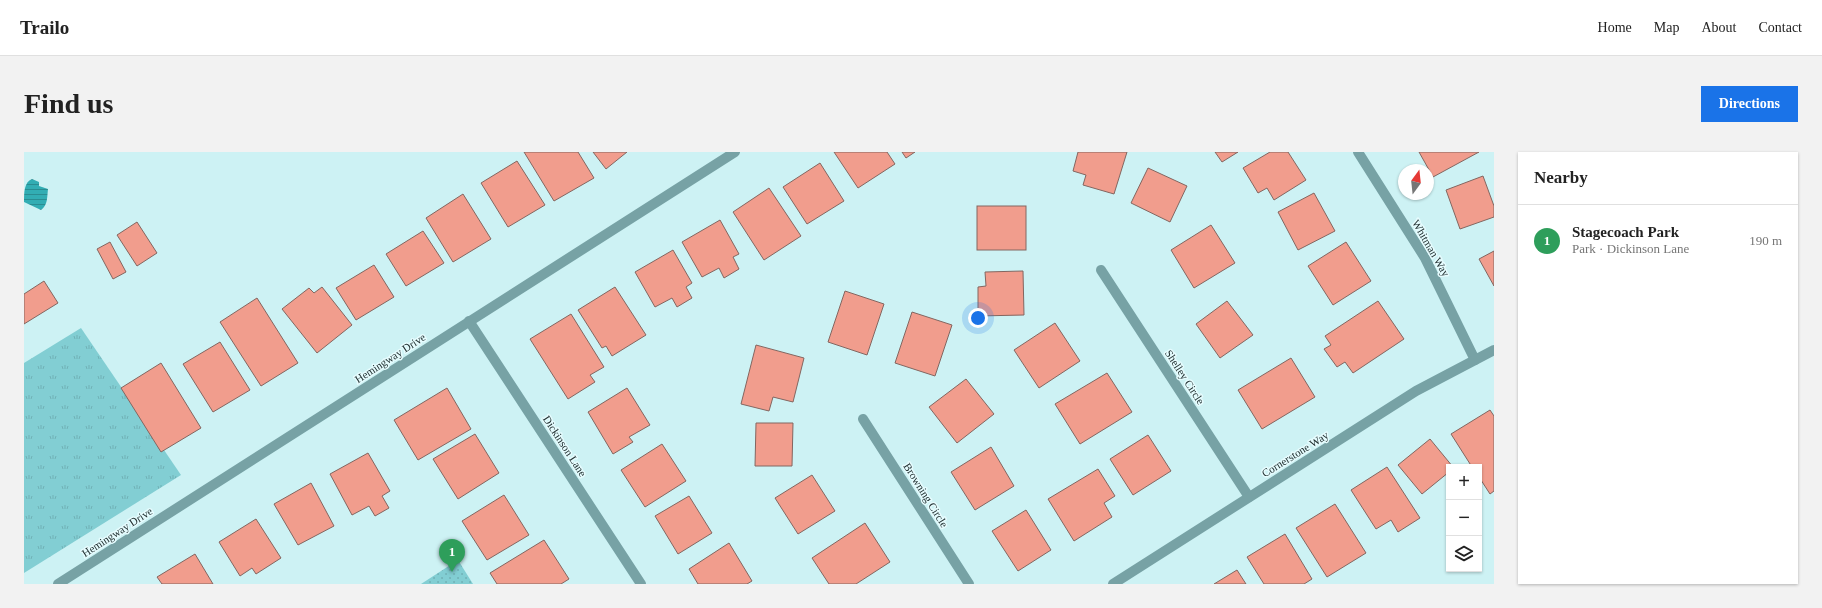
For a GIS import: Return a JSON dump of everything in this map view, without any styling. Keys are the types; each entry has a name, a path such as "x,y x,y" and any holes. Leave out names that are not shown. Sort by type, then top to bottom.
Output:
{"street":[{"name":"Hemingway Drive","path":"58,584 735,152"},
{"name":"Whitman Way","path":"1358,152 1425,258 1475,360"},
{"name":"Shelley Circle","path":"1101,270 1249,497"},
{"name":"Dickinson Lane","path":"469,321 641,584"},
{"name":"Cornerstone Way","path":"1112,584 1416,391 1494,350"},
{"name":"Browning Circle","path":"863,419 968,584"}],"green space":[{"path":"81,328 181,475 24,573 24,363"},
{"path":"458,560 473,584 421,584"}],"shaded area":[{"path":"32,179 39,182 39,186 48,189 46,203 41,210 24,202 26,185 29,180"}],"building":[{"path":"524,152 578,152 594,178 554,201"},
{"path":"593,152 627,152 606,169"},
{"path":"834,152 887,152 895,164 858,188"},
{"path":"902,152 915,152 906,158"},
{"path":"1078,152 1127,152 1114,194 1083,185 1086,175 1073,171"},
{"path":"1215,152 1238,152 1222,162"},
{"path":"1270,152 1288,152 1306,180 1274,200 1267,188 1258,193 1243,168"},
{"path":"1419,152 1479,152 1434,176 1434,164 1426,164"},
{"path":"517,161 545,205 508,227 481,183"},
{"path":"820,163 844,201 807,224 783,187"},
{"path":"1148,168 1187,186 1170,222 1131,203"},
{"path":"1483,176 1494,206 1494,217 1460,229 1446,190"},
{"path":"769,188 801,236 764,260 733,212"},
{"path":"1314,193 1335,231 1298,250 1278,212"},
{"path":"463,194 491,239 453,262 426,218"},
{"path":"977,206 1026,206 1026,250 977,250"},
{"path":"720,220 739,254 733,257 739,269 724,278 719,268 702,277 682,242"},
{"path":"137,222 157,253 137,266 117,235"},
{"path":"1211,225 1235,263 1194,288 1171,250"},
{"path":"423,231 444,263 406,286 386,254"},
{"path":"110,242 126,272 113,279 97,249"},
{"path":"1346,242 1371,281 1333,305 1308,266"},
{"path":"673,250 692,283 686,287 692,298 677,307 672,298 655,307 635,272"},
{"path":"1494,251 1494,286 1479,259"},
{"path":"374,265 394,297 356,320 336,288"},
{"path":"1023,271 1024,315 978,316 978,287 986,286 985,272"},
{"path":"44,281 58,303 24,324 24,294"},
{"path":"322,287 352,325 317,353 282,309 309,288 314,293"},
{"path":"615,287 646,335 612,356 606,346 602,348 578,310"},
{"path":"845,291 884,304 867,355 828,342"},
{"path":"257,298 298,363 261,386 220,322"},
{"path":"1227,301 1253,335 1220,358 1196,324"},
{"path":"1378,301 1404,339 1353,373 1345,362 1337,367 1324,349 1331,345 1325,336"},
{"path":"912,312 952,325 935,376 895,363"},
{"path":"571,314 604,367 590,375 595,382 568,399 530,339"},
{"path":"1055,323 1080,361 1039,388 1014,350"},
{"path":"220,342 250,390 213,412 183,364"},
{"path":"756,345 804,358 793,402 773,397 769,411 741,404"},
{"path":"1291,358 1315,397 1262,429 1238,390"},
{"path":"161,363 201,428 161,452 121,388"},
{"path":"1107,373 1132,412 1080,444 1055,404"},
{"path":"966,379 994,414 957,443 929,407"},
{"path":"447,388 471,429 418,460 394,420"},
{"path":"627,388 650,425 629,437 633,442 613,454 588,412"},
{"path":"1490,410 1494,416 1494,491 1490,494 1482,482 1482,464 1470,464 1451,434"},
{"path":"756,423 793,423 792,466 755,466"},
{"path":"475,434 499,473 458,499 433,459"},
{"path":"1148,435 1171,471 1133,495 1110,459"},
{"path":"1430,439 1451,464 1446,464 1446,474 1422,494 1398,465"},
{"path":"662,444 686,481 645,507 621,470"},
{"path":"991,447 1014,486 975,510 951,472"},
{"path":"368,453 390,491 382,496 389,508 375,516 369,506 352,515 330,474"},
{"path":"1387,467 1420,518 1398,532 1391,520 1376,529 1351,490"},
{"path":"1098,469 1115,496 1104,503 1112,517 1074,541 1048,499"},
{"path":"812,475 835,511 798,534 775,498"},
{"path":"311,483 334,526 298,545 274,504"},
{"path":"504,495 529,535 487,560 462,521"},
{"path":"689,496 712,533 678,554 655,516"},
{"path":"1335,504 1366,553 1327,577 1296,528"},
{"path":"1026,510 1051,550 1018,571 992,531"},
{"path":"256,519 281,558 256,574 252,568 240,576 219,542"},
{"path":"865,523 890,562 856,584 829,584 812,558"},
{"path":"1285,534 1312,579 1304,584 1264,584 1247,557"},
{"path":"544,540 569,579 561,584 497,584 490,573"},
{"path":"729,543 752,581 747,584 698,584 689,569"},
{"path":"195,554 213,584 162,584 157,577"},
{"path":"1237,570 1246,584 1214,584"}],"place":[{"name":"Stagecoach Park","path":"452,572"}]}
